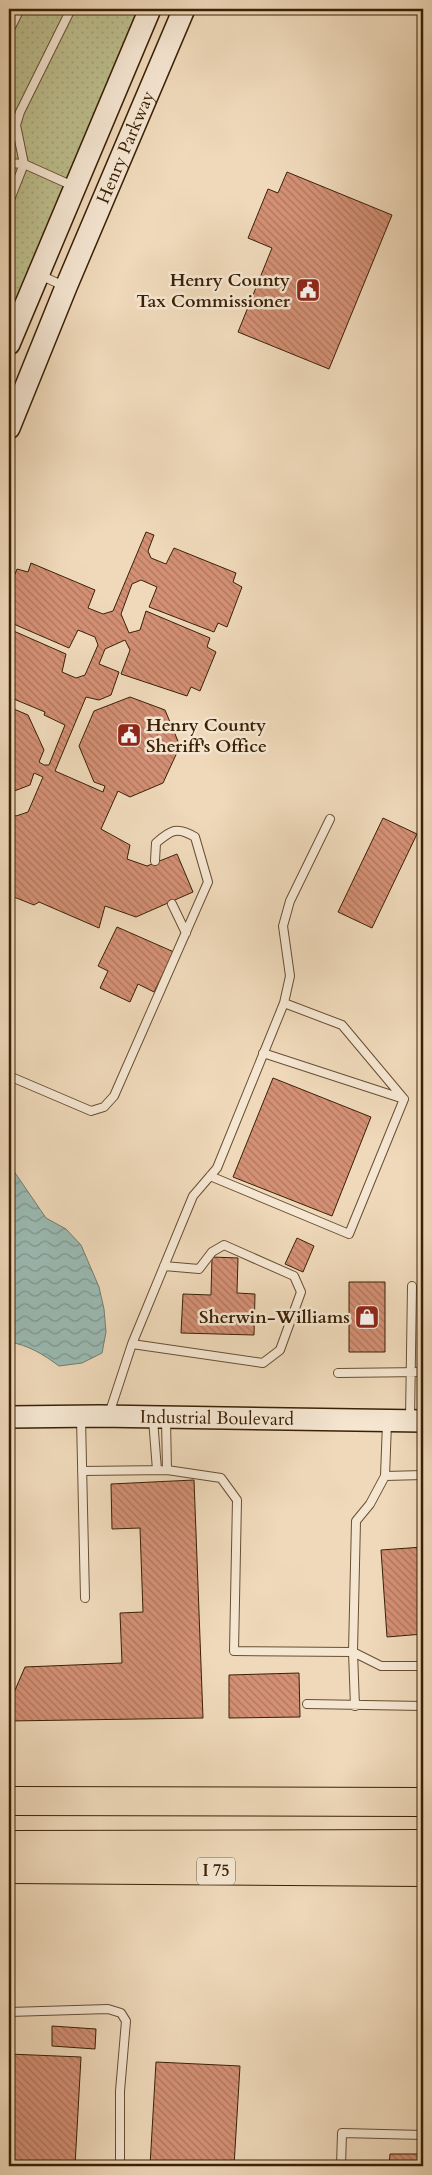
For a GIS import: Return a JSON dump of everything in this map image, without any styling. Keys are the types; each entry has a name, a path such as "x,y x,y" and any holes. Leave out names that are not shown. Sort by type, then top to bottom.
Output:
{"highway":[{"path":"9,1801 423,1802"},
{"path":"9,1845 423,1844"},
{"name":"I 75","path":"9,1869 423,1872"}],"street":[{"name":"Henry Parkway","path":"9,344 150,9"},
{"name":"Henry Parkway","path":"9,428 66,286 184,9"},
{"name":"Industrial Boulevard","path":"9,1417 108,1416 417,1421"}],"lane":[{"path":"9,30 20,9"},
{"path":"9,202 24,164 16,125 20,112 72,9"},
{"path":"9,163 24,164 75,187"},
{"path":"38,274 66,286"},
{"path":"108,1416 132,1344 193,1196 217,1168 284,1003 290,976 283,926 290,901 330,819"},
{"path":"9,1076 91,1111 104,1107 114,1096 208,882 195,837 184,830 169,832 156,842 155,861"},
{"path":"172,904 186,933"},
{"path":"284,1003 342,1025 404,1100"},
{"path":"263,1053 404,1100"},
{"path":"210,1176 349,1234 404,1100"},
{"path":"132,1344 263,1363 280,1350 302,1292 294,1276 224,1244 212,1252 199,1270 164,1266"},
{"path":"412,1286 411,1373 417,1421"},
{"path":"338,1373 423,1372"},
{"path":"81,1416 84,1598"},
{"path":"157,1470 160,1417"},
{"path":"160,1417 167,1470"},
{"path":"355,1706 353,1652 356,1520 370,1504 385,1476 387,1420"},
{"path":"82,1471 167,1470 221,1478 237,1500 234,1651 353,1652 381,1666 423,1666"},
{"path":"385,1476 423,1475"},
{"path":"307,1704 423,1706"},
{"path":"9,2012 108,2009 121,2013 126,2021 120,2091 120,2166"},
{"path":"341,2166 342,2134 423,2136"}],"green space":[{"path":"9,9 156,9 9,353"}],"water":[{"path":"9,1164 46,1218 66,1229 81,1245 99,1287 104,1309 106,1332 102,1353 82,1363 59,1366 23,1345 9,1342"}],"building":[{"name":"Henry County Tax Commissioner","path":"287,172 392,215 329,369 238,332 272,248 248,238 268,189 278,193"},
{"name":"Henry County Sheriff's Office","path":"146,532 154,535 148,551 151,558 166,564 174,548 236,573 233,582 242,587 227,627 218,623 214,632 149,607 157,587 141,580 132,584 121,614 129,633 140,630 146,611 210,638 207,647 216,652 200,691 191,687 187,696 121,674 130,650 125,640 105,649 99,664 119,672 111,695 99,700 86,697 55,771 103,792 105,786 94,782 79,746 94,711 130,697 165,710 180,746 163,783 130,797 118,791 101,829 130,845 127,859 147,866 177,854 193,892 136,917 105,906 99,928 39,902 34,905 9,895 9,813 16,816 28,812 43,777 34,773 30,785 9,793 9,707 28,715 44,750 39,762 44,765 49,765 65,725 44,715 45,712 9,697 9,629 66,654 62,672 76,678 85,675 98,645 95,637 78,630 69,648 9,622 11,612 9,611 9,589 17,569 28,572 31,563 95,590 88,608 103,614 113,611"},
{"path":"383,818 417,834 372,928 338,912"},
{"path":"117,927 174,952 154,992 138,984 130,1002 100,988 108,971 98,966"},
{"path":"273,1078 371,1117 332,1216 233,1177"},
{"path":"297,1238 314,1246 303,1272 285,1264"},
{"path":"212,1257 238,1258 237,1293 255,1294 254,1335 181,1333 183,1294 211,1295"},
{"name":"Sherwin-Williams","path":"349,1282 385,1282 385,1352 349,1352"},
{"path":"194,1480 203,1718 9,1721 9,1704 25,1667 122,1663 120,1613 143,1612 140,1528 112,1529 111,1484"},
{"path":"423,1547 423,1634 387,1637 381,1550"},
{"path":"299,1673 300,1717 229,1718 229,1675"},
{"path":"52,2026 96,2029 95,2049 52,2046"},
{"path":"9,2054 81,2057 75,2166 9,2166"},
{"path":"156,2062 240,2066 234,2166 150,2166"},
{"path":"390,2154 423,2154 423,2166 389,2166"}],"place":[{"name":"Henry County Tax Commissioner","path":"308,290"},
{"name":"Henry County Sheriff's Office","path":"129,735"},
{"name":"Sherwin-Williams","path":"367,1317"}]}
